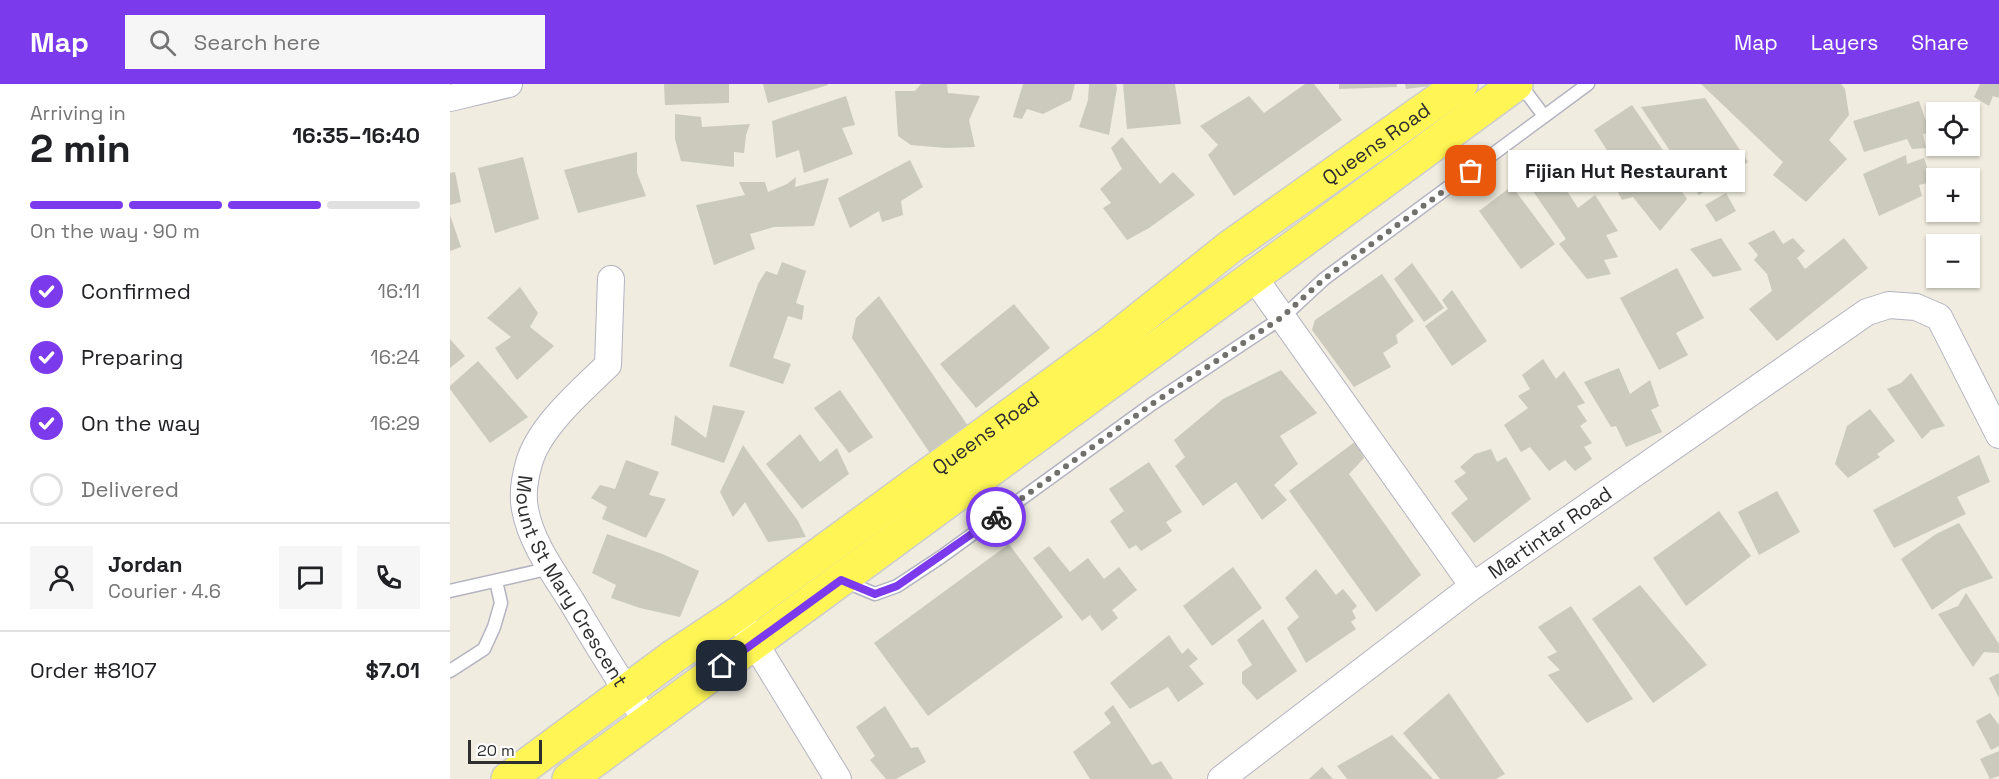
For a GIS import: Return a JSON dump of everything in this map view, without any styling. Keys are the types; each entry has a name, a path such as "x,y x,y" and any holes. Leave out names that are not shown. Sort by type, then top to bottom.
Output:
{"main road":[{"name":"Queens Road","path":"508,779 674,656 736,615 1112,341 1230,247 1461,84"},
{"name":"Queens Road","path":"569,779 1518,84"}],"street":[{"path":"450,98 508,84"},
{"path":"1253,276 1473,586"},
{"name":"Mount St Mary Crescent","path":"611,279 608,365 580,392 542,435 529,462 524,487 525,507 537,544 627,693 647,721"},
{"name":"Martintar Road","path":"1221,779 1473,586 1867,312 1889,304 1916,307 1939,317 1999,435"},
{"path":"736,615 755,642 838,779"}],"lane":[{"path":"1518,84 1544,116"},
{"path":"841,580 875,594 897,586 1152,404 1282,317 1324,279 1588,84"},
{"path":"450,591 551,568"},
{"path":"450,671 484,649 501,603 496,581"}],"building":[{"path":"664,84 729,84 729,103 665,105"},
{"path":"763,84 827,84 828,85 768,103"},
{"path":"921,84 947,84 948,93 980,96 969,120 975,147 946,148 911,145 898,136 895,91 915,91"},
{"path":"1023,84 1075,84 1071,100 1043,114 1027,109 1022,119 1013,117"},
{"path":"1089,84 1116,84 1109,135 1079,127 1088,100"},
{"path":"1123,84 1175,84 1181,124 1127,129"},
{"path":"1305,84 1314,84 1342,120 1234,196 1208,155 1218,145 1200,126 1249,96 1264,113"},
{"path":"1339,84 1397,84 1397,87 1339,89"},
{"path":"1405,84 1437,84 1437,85 1406,89"},
{"path":"1701,84 1841,84 1845,89 1849,115 1829,140 1847,159 1806,202 1773,175 1783,162"},
{"path":"1980,84 1999,84 1999,98 1993,96 1989,106 1974,97"},
{"path":"846,96 855,125 842,128 853,154 804,173 799,150 776,158 772,121"},
{"path":"1705,98 1748,162 1699,195 1641,107"},
{"path":"1919,101 1926,121 1926,134 1923,134 1926,148 1912,149 1907,139 1864,152 1853,121"},
{"path":"1632,105 1667,156 1657,165 1662,176 1655,179 1658,183 1670,174 1687,199 1660,231 1633,197 1622,200 1604,165 1610,155 1594,130"},
{"path":"675,114 701,117 702,127 750,124 744,153 734,152 734,167 681,161 675,139"},
{"path":"1122,137 1160,184 1173,172 1195,195 1149,228 1127,240 1103,208 1111,203 1100,189 1122,169 1111,148"},
{"path":"637,152 637,173 646,196 578,213 564,170"},
{"path":"1906,155 1907,164 1924,158 1927,168 1926,183 1919,185 1922,196 1879,216 1863,174"},
{"path":"523,157 539,219 495,233 478,168"},
{"path":"910,160 923,187 901,201 903,215 882,222 879,211 850,228 838,198"},
{"path":"1549,163 1578,208 1595,195 1618,231 1606,235 1618,257 1604,260 1611,274 1587,279 1559,244 1566,239 1526,181"},
{"path":"455,172 461,202 450,205 450,173"},
{"path":"796,177 795,187 829,178 814,226 774,227 750,234 755,249 714,265 696,205 745,195 739,182 765,182 768,192 787,184"},
{"path":"1512,186 1555,244 1521,269 1479,211"},
{"path":"1726,193 1736,211 1716,222 1705,205"},
{"path":"450,215 461,247 450,251"},
{"path":"1774,230 1783,244 1793,238 1805,251 1797,258 1805,269 1844,238 1868,268 1777,341 1749,309 1772,291 1767,274 1754,260 1758,255 1748,243"},
{"path":"1721,238 1742,270 1713,277 1690,249"},
{"path":"782,262 806,271 796,303 804,306 802,320 788,316 773,358 791,364 783,384 729,366 758,284 766,271 777,275"},
{"path":"1412,263 1444,308 1424,322 1394,279"},
{"path":"1677,268 1704,318 1676,333 1688,355 1659,370 1620,298"},
{"path":"1382,274 1414,321 1396,335 1398,343 1383,353 1391,367 1354,387 1312,330 1315,320"},
{"path":"520,287 538,313 530,327 554,346 517,380 495,348 511,337 487,318"},
{"path":"1452,290 1487,341 1452,366 1425,326 1448,309 1442,300"},
{"path":"879,296 968,426 951,438 956,447 936,462 852,338 856,318"},
{"path":"1014,304 1050,348 976,408 940,364"},
{"path":"450,339 465,356 450,368"},
{"path":"1543,359 1556,379 1564,371 1585,403 1577,406 1587,421 1580,426 1592,443 1584,447 1592,459 1575,471 1565,460 1549,471 1530,447 1521,452 1504,425 1528,408 1518,396 1530,389 1522,375"},
{"path":"478,361 528,417 490,443 450,389 450,386"},
{"path":"1619,368 1630,394 1650,380 1659,406 1651,410 1662,432 1626,447 1616,426 1611,427 1584,382"},
{"path":"1281,370 1317,413 1280,436 1298,464 1274,485 1287,500 1262,520 1236,482 1203,506 1175,466 1185,457 1174,440 1223,399"},
{"path":"1911,373 1945,426 1931,430 1922,439 1887,389 1901,383"},
{"path":"840,390 873,437 849,453 814,408"},
{"path":"713,405 745,411 724,463 671,445 675,415 706,438"},
{"path":"1870,409 1895,441 1877,454 1880,457 1848,478 1835,464 1847,426"},
{"path":"800,434 820,462 837,448 849,474 802,509 766,464"},
{"path":"1356,441 1364,458 1349,474 1421,575 1376,612 1289,491"},
{"path":"743,445 798,521 806,537 768,542 745,502 733,517 720,492"},
{"path":"1491,449 1497,462 1506,457 1531,499 1474,543 1451,513 1468,499 1454,481 1466,473 1460,467 1475,454"},
{"path":"1979,455 1990,482 1957,497 1966,514 1894,548 1873,510"},
{"path":"626,460 659,472 649,495 666,499 646,538 602,519 607,507 591,498 600,485 615,489"},
{"path":"1149,462 1182,512 1166,522 1172,531 1141,551 1136,545 1129,549 1110,521 1124,511 1109,489"},
{"path":"1777,491 1800,532 1759,555 1738,512"},
{"path":"1719,511 1751,556 1686,606 1653,558"},
{"path":"1959,523 1993,578 1962,589 1932,610 1901,559 1936,534"},
{"path":"607,534 665,555 699,571 680,617 640,608 611,598 616,585 592,573"},
{"path":"1009,544 1063,617 928,716 874,643"},
{"path":"1049,546 1070,572 1088,558 1104,579 1119,567 1137,590 1112,610 1118,618 1102,631 1090,615 1082,621 1033,558"},
{"path":"1233,567 1262,608 1212,646 1183,606"},
{"path":"1316,569 1336,595 1343,589 1357,606 1352,611 1356,618 1351,622 1356,629 1306,663 1287,628 1299,617 1285,598"},
{"path":"1640,585 1707,665 1653,703 1592,619"},
{"path":"1966,593 1999,644 1999,653 1984,652 1973,667 1938,614 1958,606"},
{"path":"1571,606 1633,699 1587,723 1548,675 1560,670 1547,657 1557,652 1538,627"},
{"path":"1263,619 1297,671 1257,700 1242,683 1242,672 1252,665 1237,640"},
{"path":"1169,635 1182,654 1188,648 1198,659 1189,666 1204,684 1178,702 1168,687 1130,709 1110,683"},
{"path":"1999,673 1999,698 1989,678"},
{"path":"1449,693 1505,774 1496,779 1440,779 1403,733"},
{"path":"1113,705 1152,765 1161,761 1173,779 1090,779 1073,752 1111,723 1104,713"},
{"path":"885,706 911,748 918,747 926,762 896,779 886,779 870,760 875,756 856,727"},
{"path":"1990,713 1999,725 1999,746 1991,750 1976,721"},
{"path":"1392,735 1433,779 1347,779 1337,766"},
{"path":"1999,751 1999,776 1990,779 1980,759"},
{"path":"1322,767 1333,779 1309,779"}],"way so far":[{"path":"996,517 1152,404 1282,317 1324,279 1471,171"}],"place":[{"name":"Fijian Hut Restaurant","path":"1471,171"}],"route":[{"path":"722,666 841,580 875,594 897,586 996,517"}]}
